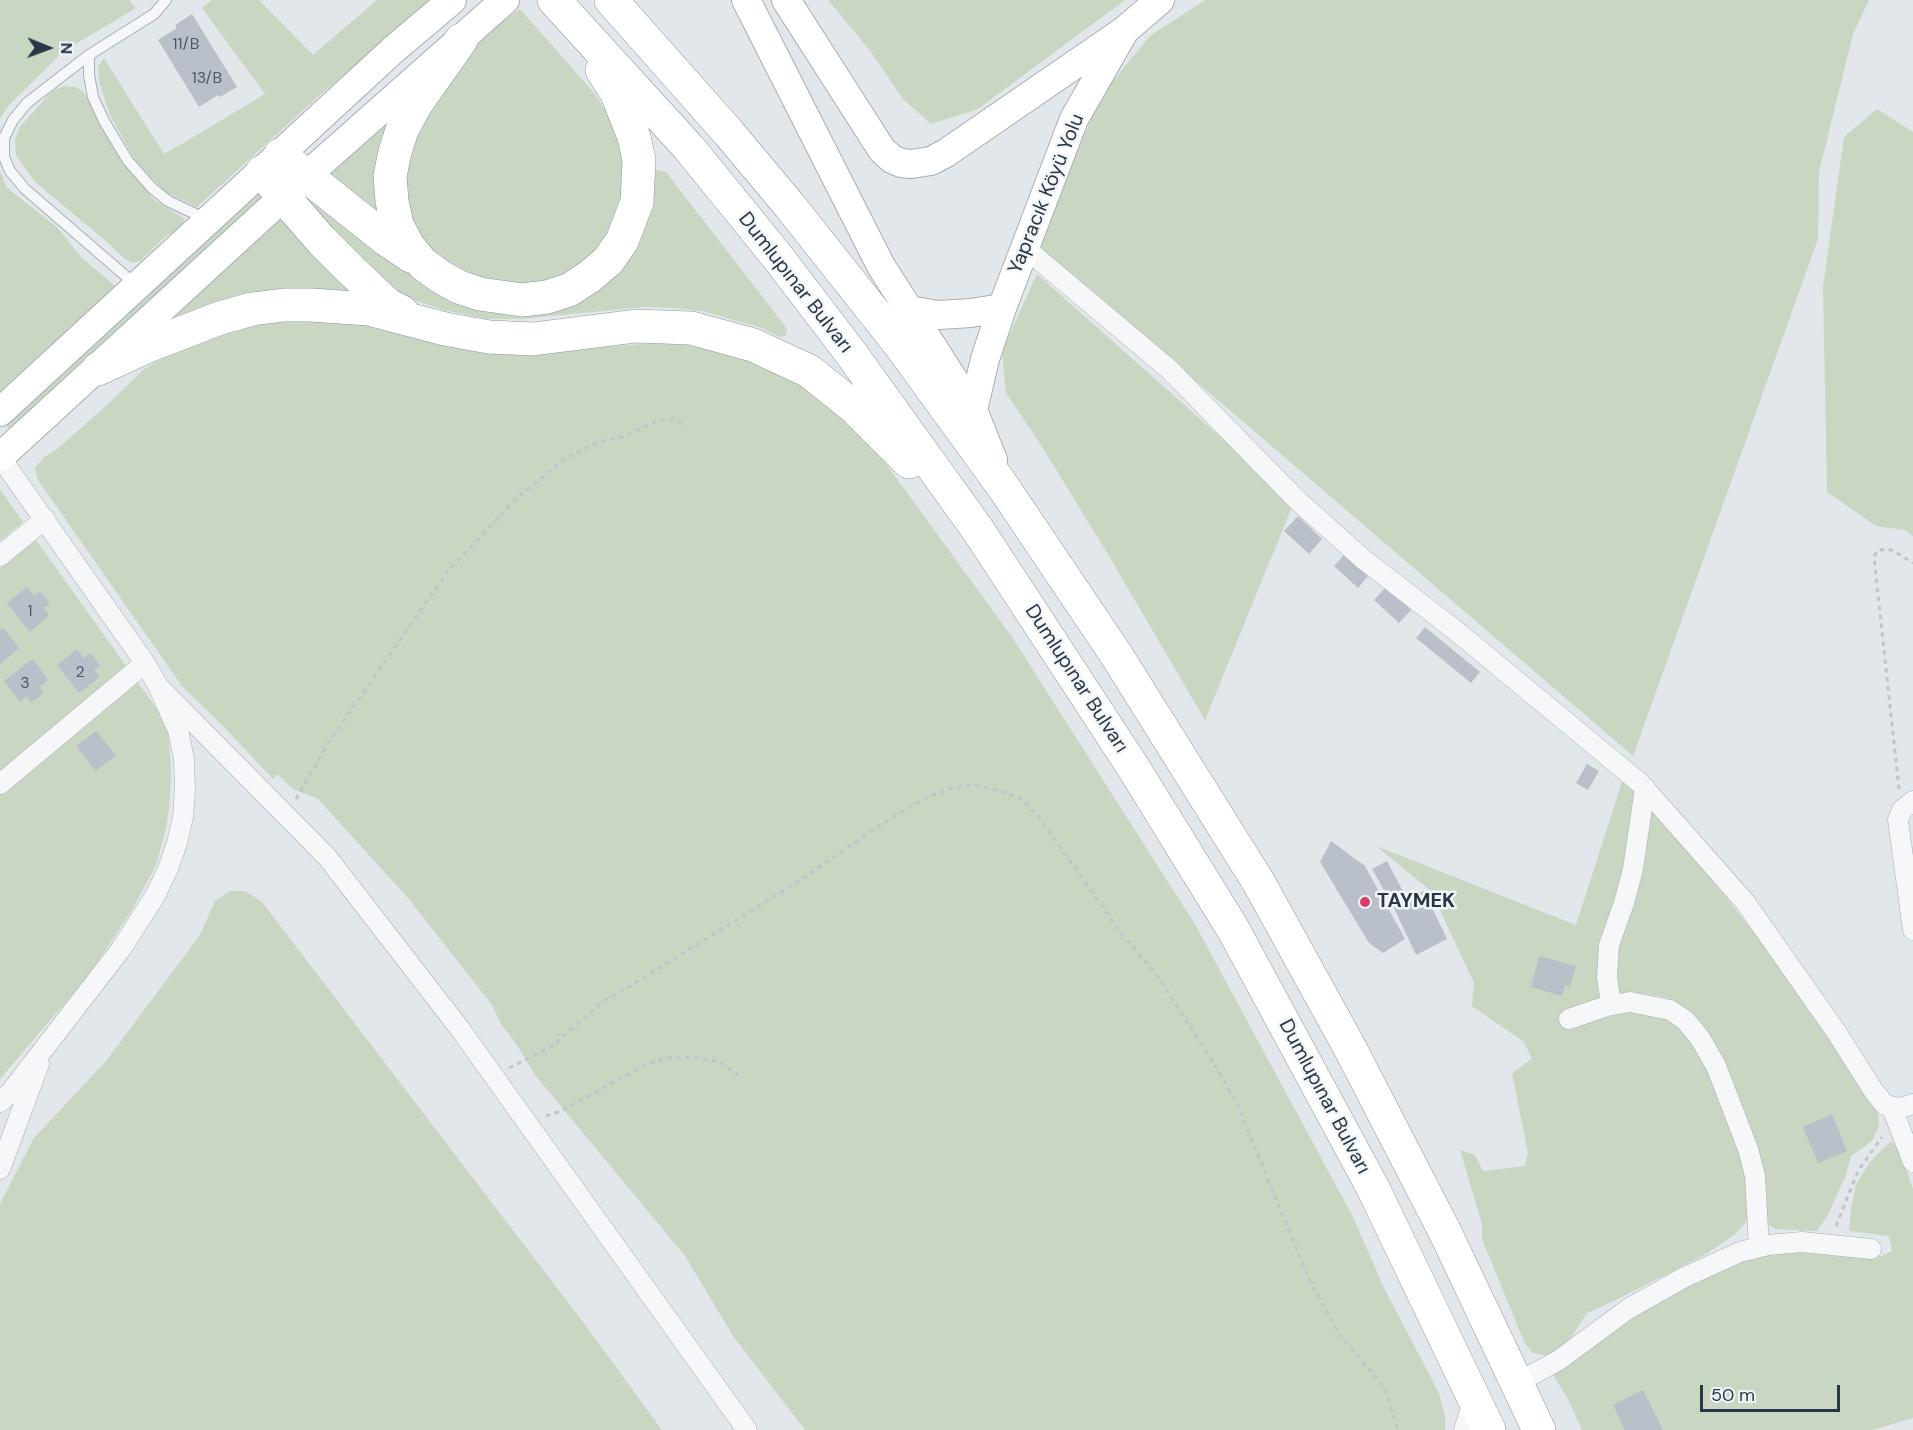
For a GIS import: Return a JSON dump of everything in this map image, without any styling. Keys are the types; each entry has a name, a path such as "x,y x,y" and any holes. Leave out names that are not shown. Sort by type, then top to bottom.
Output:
{"highway":[{"path":"611,0 790,206 900,345 1004,488 1117,656 1259,883 1350,1048 1445,1232 1539,1430"},
{"path":"271,163 295,186 387,240 459,287 480,294 522,300 547,297 568,290 608,261 622,241 634,212 639,184 639,160 634,137 617,94 561,8"},
{"name":"Dumlupınar Bulvarı","path":"561,8 689,148 776,255 850,352 978,530 1133,767 1233,929 1373,1188 1489,1430"},
{"path":"423,264 408,246 397,225 390,176 402,130 416,104 461,40"},
{"path":"295,186 321,240 388,305 416,320"},
{"path":"98,369 189,329 252,309 311,305 369,309 445,329 489,336 533,339 636,326 691,328 753,345 809,370 832,388 978,530"}],"main road":[{"path":"0,412 393,50 452,0"},
{"path":"0,457 295,186 505,0"},
{"path":"746,0 882,266 973,410 1004,488"},
{"path":"786,0 882,150 892,159 911,164 931,161 946,153 1125,30"},
{"name":"Yapracık Köyü Yolu","path":"973,410 985,359 1002,308 1074,119 1125,30 1160,0"},
{"path":"909,310 938,315 1002,308"}],"street":[{"path":"1024,248 1170,370 1297,500 1363,559 1455,630 1645,788 1745,902 1837,1033 1873,1090 1895,1115 1913,1162"},
{"path":"0,457 145,663 158,686 177,730 183,759 185,789 183,817 177,843 155,896 121,949 4,1098 0,1113"},
{"path":"0,556 45,519"},
{"path":"0,784 145,663"},
{"path":"158,686 327,857 494,1075 747,1430"},
{"path":"1611,1005 1607,977 1609,945 1633,869 1645,788"},
{"path":"1907,805 1898,820 1913,930"},
{"path":"1569,1019 1611,1005 1630,1002 1670,1010 1685,1020 1700,1038 1716,1066 1748,1149 1755,1176 1760,1247"},
{"path":"0,1169 46,1044"},
{"path":"1895,1115 1901,1108 1913,1104"},
{"path":"1517,1383 1559,1360 1628,1309 1683,1278 1740,1252 1802,1242 1871,1249"},
{"path":"1464,1430 1474,1397"}],"lane":[{"path":"136,285 25,189 10,171 4,156 4,138 13,120 27,103 89,55 154,14 166,0"},
{"path":"89,55 89,75 93,97 104,121 129,161 152,188 168,201 209,221"}],"path":[{"path":"286,816 327,745 447,572 517,498 563,460 598,441 621,437 660,420 674,419 686,426"},
{"path":"1907,805 1874,557 1878,551 1892,550 1913,563"},
{"path":"494,1075 551,1047 605,1000 799,881 916,803 952,788 976,785 1001,791 1021,799 1040,818 1114,924 1157,975 1218,1070 1238,1106 1311,1284 1339,1334 1384,1388 1398,1430"},
{"path":"528,1123 561,1111 645,1065 665,1058 701,1058 720,1062 739,1076"},
{"path":"1830,1245 1858,1171 1895,1115"}],"green space":[{"path":"0,0 129,0 136,8 64,51 10,104 0,118"},
{"path":"212,0 259,0 313,55 377,0 435,0 321,94 197,207 165,192 135,160 110,115 99,81 98,67 104,58 164,154 185,142 265,94 202,8"},
{"path":"828,0 1125,0 978,109 931,124 903,99 871,52"},
{"path":"1205,0 1869,0 1853,34 1819,172 1818,239 1633,756 1037,245 1102,94 1150,36"},
{"path":"520,9 594,93 618,129 627,181 614,228 577,269 557,280 516,287 466,274 445,262 424,243 410,220 404,195 409,147 439,89 489,32"},
{"path":"64,86 75,87 83,91 117,152 140,183 154,200 185,219 179,228 165,237 141,260 133,263 126,260 35,182 16,155 15,139 20,127 52,91"},
{"path":"415,92 391,122 380,141 376,160 376,181 383,222 329,183 329,168"},
{"path":"1877,109 1913,132 1913,536 1904,530 1876,526 1827,492 1823,287 1844,137"},
{"path":"656,170 666,172 785,326 787,331 785,336 780,337 759,327 702,311 671,308 644,307 521,319 488,319 443,310 405,297 369,267 302,197 309,192 468,303 626,261 642,237"},
{"path":"0,171 7,188 57,227 81,257 115,286 0,391"},
{"path":"257,192 265,199 15,435 5,424"},
{"path":"282,214 359,293 160,323"},
{"path":"1037,274 1226,442 1292,507 1205,720 1109,556 1041,445 1006,393 1002,351"},
{"path":"321,317 390,328 460,348 521,352 660,343 698,346 752,360 787,373 854,426 884,461 1012,637 1196,926 1353,1217 1384,1288 1439,1393 1445,1417 1445,1430 805,1430 733,1336 685,1256 535,1075 501,1024 492,1005 408,898 318,799 293,789 277,774 273,779 182,686 38,480 35,468 44,457 56,450 143,370 183,345 277,318"},
{"path":"0,489 23,522 0,541"},
{"path":"36,540 127,667 0,771 0,568"},
{"path":"136,680 162,716 168,733 171,768 170,801 166,829 156,865 132,910 89,975 0,1079 0,792"},
{"path":"1624,776 1663,818 1797,987 1878,1112 1879,1126 1872,1141 1851,1156 1845,1177 1828,1215 1817,1231 1775,1229 1765,1222 1760,1172 1741,1108 1715,1050 1688,1015 1668,998 1632,992 1599,999 1559,1022 1566,1027 1593,1017 1628,1009 1668,1018 1697,1046 1747,1170 1751,1215 1737,1233 1708,1253 1587,1313 1568,1342 1548,1356 1533,1353 1525,1344 1482,1239 1482,1224 1460,1150 1475,1155 1483,1171 1525,1166 1528,1153 1512,1073 1532,1059 1524,1042 1472,1006 1474,983 1431,891 1376,846 1576,925"},
{"path":"230,891 245,891 262,902 583,1322 662,1430 0,1430 0,1204 34,1138 106,1061 200,935 215,901"},
{"path":"1891,1141 1900,1150 1913,1189 1913,1418 1872,1430 1582,1430 1568,1399 1552,1373 1609,1328 1688,1284 1779,1246 1847,1249 1882,1256 1892,1251 1889,1236 1849,1231 1856,1184 1870,1162"}],"building":[{"path":"192,14 237,87 199,107 158,40 177,28 175,25"},
{"path":"1298,516 1322,539 1309,554 1284,531"},
{"path":"1344,555 1368,576 1358,588 1334,566"},
{"path":"27,587 34,596 40,591 50,603 44,608 49,615 30,632 7,603"},
{"path":"1386,587 1411,610 1399,623 1374,600"},
{"path":"1425,627 1480,672 1471,683 1416,638"},
{"path":"3,628 19,648 0,664 0,631"},
{"path":"77,649 84,658 90,653 100,665 94,670 100,677 79,693 57,665"},
{"path":"33,659 48,680 39,687 44,693 31,703 27,696 20,701 4,681"},
{"path":"96,731 116,755 96,771 76,746"},
{"path":"1587,764 1599,771 1588,790 1576,783"},
{"name":"TAYMEK","path":"1331,841 1365,866 1405,939 1383,953 1369,943 1320,862"},
{"name":"TAYMEK","path":"1387,861 1407,899 1424,891 1447,939 1416,955 1394,908 1372,869"},
{"path":"1539,956 1576,966 1570,987 1565,985 1562,996 1531,987"},
{"path":"1832,1114 1847,1151 1818,1163 1803,1127"},
{"path":"1643,1390 1663,1430 1625,1430 1613,1405"}],"place":[{"name":"TAYMEK","path":"1365,902"}]}
